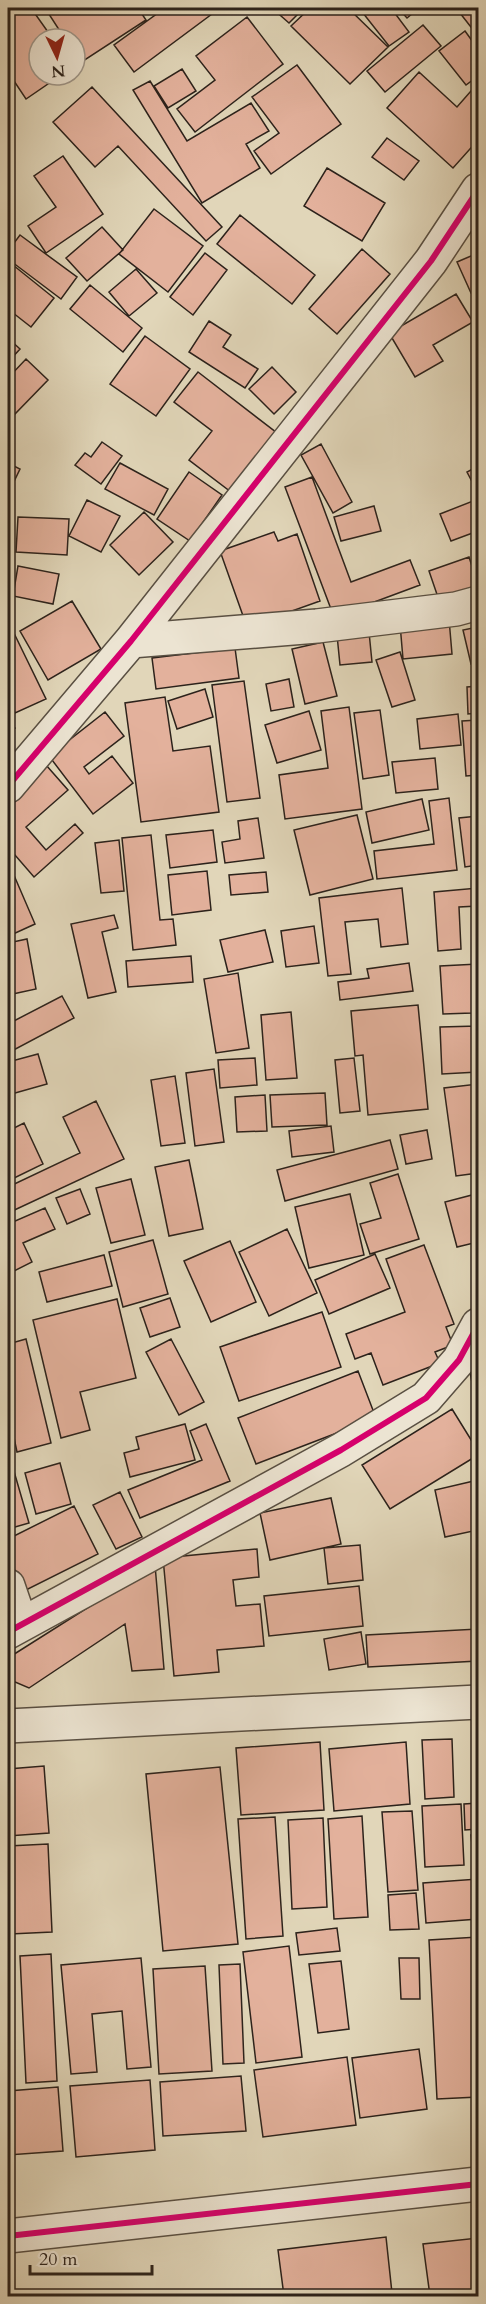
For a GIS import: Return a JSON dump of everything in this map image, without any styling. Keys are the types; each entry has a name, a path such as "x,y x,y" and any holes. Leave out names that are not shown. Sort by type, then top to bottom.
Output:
{"street":[{"path":"8,786 130,641 431,261 478,190"},
{"path":"130,641 317,626 456,609 478,603"},
{"path":"8,1586 14,1628 341,1450 426,1398 459,1360 478,1325"},
{"path":"8,1726 478,1702"},
{"path":"8,2236 478,2184"}],"building":[{"path":"8,8 31,8 44,27 27,27 27,87 44,87 26,99 8,72"},
{"path":"45,8 138,8 146,20 87,58 87,27 57,27"},
{"path":"165,8 220,8 134,72 114,45"},
{"path":"272,8 304,8 289,23"},
{"path":"310,8 348,8 388,47 350,84 291,26"},
{"path":"359,8 391,8 409,32 389,46"},
{"path":"398,8 419,8 407,18"},
{"path":"456,8 478,8 478,36"},
{"path":"247,17 283,64 195,132 177,109 215,80 196,56"},
{"path":"423,25 441,46 385,92 367,71"},
{"path":"465,31 478,49 478,76 466,85 439,51"},
{"path":"297,65 341,124 271,174 254,151 279,133 252,97"},
{"path":"182,69 196,91 168,108 154,86"},
{"path":"419,72 457,107 478,83 478,140 453,168 387,108"},
{"path":"150,81 187,141 251,103 269,131 246,144 260,168 202,203 133,90"},
{"path":"92,87 222,227 206,241 118,146 95,167 53,122"},
{"path":"387,138 419,161 404,180 372,157"},
{"path":"63,156 103,214 46,253 28,226 56,207 34,176"},
{"path":"327,168 385,203 362,241 304,206"},
{"path":"154,209 203,246 168,292 119,254"},
{"path":"240,215 315,275 292,304 217,244"},
{"path":"102,227 123,250 87,281 66,258"},
{"path":"20,235 77,277 61,299 8,259 8,251"},
{"path":"362,249 390,274 337,334 309,309"},
{"path":"205,253 227,270 193,315 170,297"},
{"path":"478,253 478,290 471,293 457,262"},
{"path":"8,261 54,298 31,327 8,309"},
{"path":"136,269 157,293 129,316 109,292"},
{"path":"90,285 142,328 123,352 70,309"},
{"path":"456,294 473,322 433,345 443,361 415,377 389,333"},
{"path":"209,321 231,335 223,347 258,369 245,388 189,352"},
{"path":"145,336 190,369 156,416 110,384"},
{"path":"8,338 20,349 8,362"},
{"path":"26,359 48,380 12,417 8,412 8,378"},
{"path":"272,367 296,392 274,414 249,389"},
{"path":"198,372 277,433 231,492 189,460 212,431 174,402"},
{"path":"102,442 122,456 101,484 75,465 85,453 91,457"},
{"path":"321,444 352,502 333,513 301,455"},
{"path":"8,463 20,469 8,494"},
{"path":"120,463 168,489 154,515 105,489"},
{"path":"478,466 478,493 467,472"},
{"path":"189,472 222,495 190,541 157,519"},
{"path":"312,477 351,582 410,560 420,585 334,617 285,487"},
{"path":"478,499 478,531 451,541 440,514"},
{"path":"87,500 120,516 101,552 69,536"},
{"path":"374,506 381,531 341,541 334,517"},
{"path":"144,512 173,542 139,575 110,545"},
{"path":"18,517 69,519 67,555 16,552"},
{"path":"274,532 278,541 297,534 320,601 247,627 220,551"},
{"path":"469,557 478,585 478,596 442,609 429,571"},
{"path":"18,566 59,574 53,604 13,596"},
{"path":"72,601 101,649 48,680 20,631"},
{"path":"449,619 452,654 403,659 400,624"},
{"path":"10,625 46,699 15,713 8,696 8,626"},
{"path":"478,627 478,662 471,664 463,630"},
{"path":"369,632 372,662 340,665 337,635"},
{"path":"323,642 337,696 305,704 292,649"},
{"path":"235,648 239,678 156,689 152,658"},
{"path":"400,652 415,700 392,707 376,660"},
{"path":"289,679 294,707 271,711 266,684"},
{"path":"244,681 260,798 227,802 212,685"},
{"path":"478,686 478,713 468,714 467,687"},
{"path":"205,689 213,717 177,729 168,701"},
{"path":"165,697 173,751 210,746 219,812 141,822 125,703"},
{"path":"349,707 362,809 285,819 279,775 328,768 321,711"},
{"path":"380,710 389,775 363,779 354,713"},
{"path":"309,711 321,750 277,763 265,725"},
{"path":"105,712 124,736 84,767 89,774 112,756 133,783 93,814 49,756"},
{"path":"458,714 461,745 420,749 417,719"},
{"path":"8,719 15,728 8,733"},
{"path":"478,720 478,775 466,776 462,721"},
{"path":"435,758 438,789 396,793 392,762"},
{"path":"46,765 68,790 26,827 46,850 75,824 83,833 34,877 8,847 8,800"},
{"path":"449,798 457,870 377,879 374,851 434,844 429,801"},
{"path":"422,799 429,830 372,843 366,812"},
{"path":"357,815 373,879 310,895 294,830"},
{"path":"478,816 478,865 465,867 459,818"},
{"path":"258,818 264,858 225,863 222,842 240,839 238,821"},
{"path":"213,830 217,862 170,868 166,835"},
{"path":"151,835 160,920 173,919 176,945 133,950 122,838"},
{"path":"119,840 124,891 101,893 95,843"},
{"path":"10,866 35,924 11,935 8,927 8,867"},
{"path":"207,871 211,910 172,915 168,875"},
{"path":"266,872 268,892 231,895 229,875"},
{"path":"402,888 408,944 381,947 378,919 345,922 351,974 328,976 319,898"},
{"path":"478,888 478,906 459,907 461,949 438,951 434,892"},
{"path":"114,915 118,928 102,932 116,992 88,998 71,924"},
{"path":"314,926 319,963 286,967 281,931"},
{"path":"265,930 273,962 228,972 220,940"},
{"path":"27,939 36,989 8,995 8,943"},
{"path":"191,956 193,982 128,987 126,961"},
{"path":"409,963 413,991 340,1000 338,982 369,978 367,969"},
{"path":"478,964 478,989 472,989 472,1013 443,1014 440,966"},
{"path":"238,973 249,1048 216,1053 204,979"},
{"path":"476,992 478,992 478,1026"},
{"path":"62,996 74,1018 8,1053 8,1024"},
{"path":"418,1005 428,1109 368,1115 363,1055 355,1056 351,1011"},
{"path":"291,1012 297,1078 266,1080 261,1015"},
{"path":"478,1026 478,1072 442,1074 440,1027"},
{"path":"38,1054 47,1084 8,1095 8,1062"},
{"path":"255,1058 257,1085 220,1088 218,1060"},
{"path":"354,1058 360,1111 340,1113 335,1060"},
{"path":"214,1069 224,1142 195,1146 186,1073"},
{"path":"175,1076 185,1143 161,1146 151,1080"},
{"path":"478,1084 478,1173 456,1176 444,1088"},
{"path":"325,1093 327,1125 272,1127 270,1095"},
{"path":"265,1095 267,1131 237,1132 235,1097"},
{"path":"96,1101 124,1159 8,1213 8,1187 80,1153 63,1117"},
{"path":"24,1123 43,1164 8,1181 8,1131"},
{"path":"331,1126 334,1152 292,1157 289,1131"},
{"path":"427,1130 432,1159 406,1164 400,1135"},
{"path":"390,1140 398,1169 285,1201 277,1170"},
{"path":"189,1160 203,1229 169,1236 155,1167"},
{"path":"398,1174 419,1239 370,1254 360,1224 381,1218 370,1183"},
{"path":"131,1179 145,1235 111,1243 96,1188"},
{"path":"80,1189 90,1214 67,1224 56,1198"},
{"path":"350,1194 364,1255 309,1268 295,1207"},
{"path":"472,1195 478,1218 478,1242 457,1247 445,1202"},
{"path":"45,1208 55,1229 23,1243 32,1262 8,1274 8,1220 12,1218 13,1222"},
{"path":"287,1229 317,1293 269,1316 239,1252"},
{"path":"153,1240 168,1294 123,1307 109,1252"},
{"path":"230,1241 256,1302 211,1322 184,1261"},
{"path":"424,1245 454,1324 446,1327 453,1345 435,1352 440,1363 383,1385 371,1353 355,1359 346,1334 405,1312 386,1259"},
{"path":"375,1254 390,1288 329,1314 315,1280"},
{"path":"104,1255 112,1286 47,1302 39,1272"},
{"path":"170,1298 180,1327 150,1337 140,1308"},
{"path":"117,1299 136,1378 80,1392 90,1430 61,1438 33,1320"},
{"path":"322,1312 341,1367 239,1401 220,1347"},
{"path":"26,1339 51,1443 17,1452 8,1409 8,1344"},
{"path":"171,1339 204,1402 179,1415 146,1352"},
{"path":"478,1349 478,1414 466,1351"},
{"path":"358,1371 376,1418 256,1464 238,1418"},
{"path":"452,1409 478,1451 478,1455 390,1509 362,1465"},
{"path":"185,1424 195,1460 130,1477 124,1453 139,1449 136,1437"},
{"path":"206,1424 230,1481 140,1518 128,1490 202,1460 190,1431"},
{"path":"8,1426 13,1444 8,1446"},
{"path":"11,1461 29,1523 8,1529 8,1462"},
{"path":"60,1463 71,1504 36,1514 25,1473"},
{"path":"478,1480 478,1530 445,1537 435,1490"},
{"path":"120,1492 142,1537 116,1549 93,1505"},
{"path":"331,1498 341,1544 270,1560 260,1513"},
{"path":"74,1506 98,1554 24,1591 8,1559 8,1539"},
{"path":"360,1545 363,1580 328,1584 324,1548"},
{"path":"257,1549 259,1577 233,1580 236,1606 260,1604 264,1646 217,1650 219,1672 174,1676 163,1558"},
{"path":"155,1565 164,1669 132,1671 125,1624 29,1688 8,1679 8,1658"},
{"path":"359,1586 363,1626 269,1636 264,1596"},
{"path":"478,1629 478,1661 368,1667 366,1635"},
{"path":"361,1632 366,1664 329,1670 324,1639"},
{"path":"452,1739 454,1797 425,1799 422,1740"},
{"path":"320,1742 324,1810 241,1815 236,1748"},
{"path":"406,1742 410,1804 334,1811 329,1749"},
{"path":"44,1766 49,1833 8,1836 8,1769"},
{"path":"220,1767 238,1944 163,1951 146,1774"},
{"path":"478,1803 478,1829 465,1830 464,1804"},
{"path":"461,1804 464,1865 425,1867 422,1806"},
{"path":"412,1811 418,1890 388,1892 382,1812"},
{"path":"362,1816 368,1917 334,1919 328,1819"},
{"path":"275,1817 283,1936 246,1939 238,1819"},
{"path":"323,1818 327,1907 292,1909 288,1820"},
{"path":"478,1834 478,1863 474,1864 471,1835"},
{"path":"48,1844 52,1932 10,1934 8,1846"},
{"path":"478,1879 478,1919 426,1923 423,1883"},
{"path":"416,1893 419,1929 390,1930 388,1895"},
{"path":"337,1928 340,1951 299,1955 296,1933"},
{"path":"478,1937 478,2097 437,2099 429,1940"},
{"path":"289,1946 302,2057 256,2063 243,1952"},
{"path":"51,1954 57,2081 26,2083 20,1956"},
{"path":"141,1958 151,2067 127,2069 122,2011 92,2014 97,2072 71,2074 61,1965"},
{"path":"399,1958 419,1958 420,1999 401,1999"},
{"path":"341,1961 349,2029 318,2033 309,1964"},
{"path":"240,1964 244,2063 223,2064 219,1965"},
{"path":"205,1966 212,2071 159,2074 153,1969"},
{"path":"419,2049 427,2109 360,2118 352,2058"},
{"path":"347,2057 356,2125 263,2137 254,2070"},
{"path":"241,2076 246,2131 163,2136 160,2082"},
{"path":"150,2080 155,2150 76,2157 70,2086"},
{"path":"58,2087 63,2151 8,2155 8,2091"},
{"path":"386,2237 392,2293 360,2296 284,2296 278,2250"},
{"path":"478,2238 478,2296 430,2296 423,2244"}],"cycle path":[{"path":"8,786 131,641 431,261 478,190"},
{"path":"8,1632 341,1450 426,1398 459,1360 478,1325"},
{"path":"8,2236 478,2184"}]}
